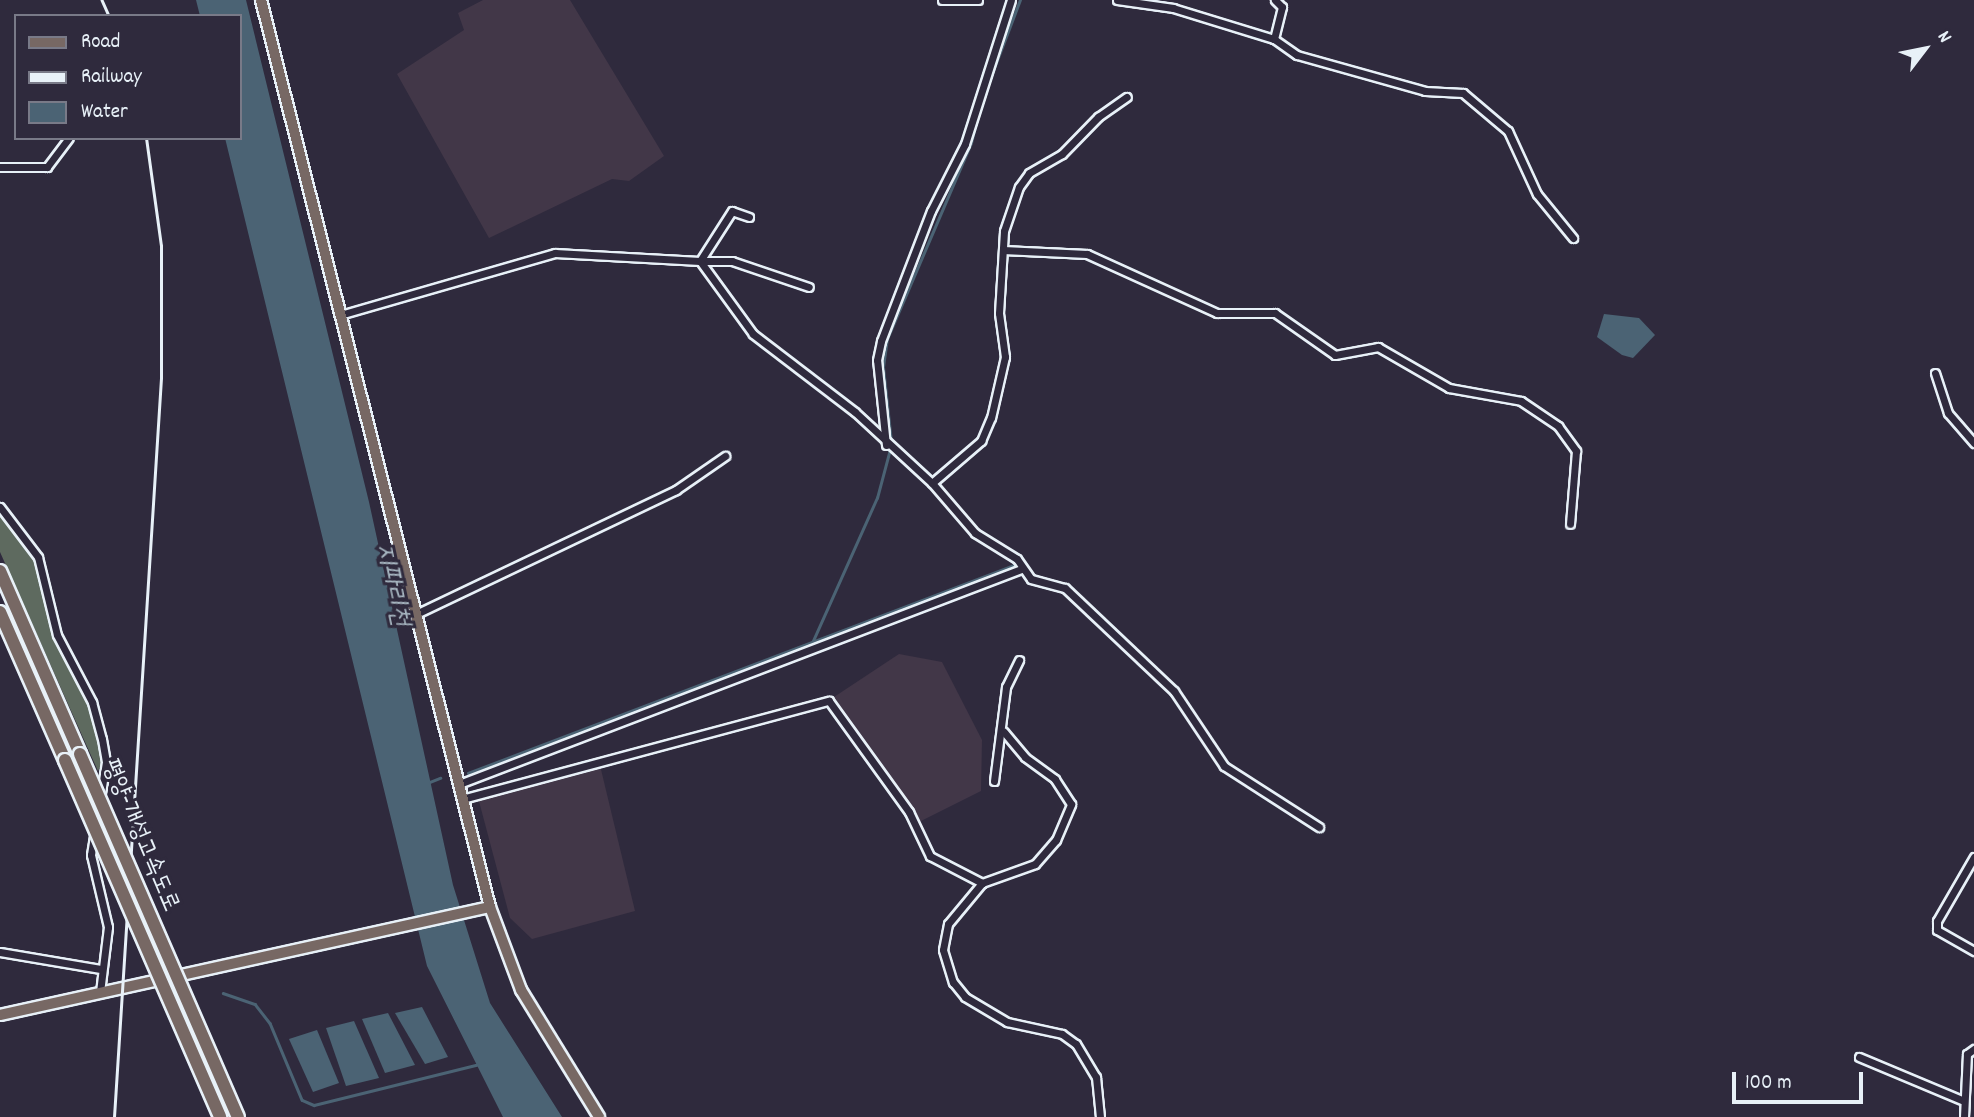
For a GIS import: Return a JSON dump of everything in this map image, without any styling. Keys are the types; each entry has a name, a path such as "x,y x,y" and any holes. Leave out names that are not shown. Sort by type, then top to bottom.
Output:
{"highway":[{"name":"평양-개성고속도로","path":"0,571 238,1117"},
{"name":"평양-개성고속도로","path":"0,612 220,1117"}],"main road":[{"path":"261,0 489,907 521,990 599,1117"},
{"path":"0,1015 489,907"}],"street":[{"path":"942,0 978,0"},
{"path":"887,447 877,360 881,341 931,211 965,144 1012,0"},
{"path":"1117,0 1173,8 1273,39 1297,55 1475,100 1508,131 1537,194 1573,238"},
{"path":"1273,39 1282,7 1275,0"},
{"path":"932,483 981,441 991,418 1005,357 999,313 1003,250 1013,204 1029,173 1062,154 1098,117 1128,97"},
{"path":"0,167 47,167 67,140"},
{"path":"700,261 732,211 749,217"},
{"path":"1003,250 1087,254 1217,313 1275,313 1335,355 1378,347 1448,388 1521,401 1558,426 1576,451 1570,524"},
{"path":"340,315 555,253 732,261 809,287"},
{"path":"700,261 753,334 855,412 887,447 932,483 975,533 1017,559 1021,569 1031,579 1065,587 1174,691 1224,766 1319,827"},
{"path":"1935,373 1948,413 1974,443"},
{"path":"416,614 676,490 725,456"},
{"path":"0,507 38,557 57,635 92,702 102,739 106,762 91,855 107,927 100,992"},
{"path":"459,784 1021,569"},
{"path":"994,781 1004,732 1006,687 1019,660"},
{"path":"462,799 829,701 909,812 930,856 982,883"},
{"path":"1004,732 1025,757 1055,779 1071,804 1056,840 1035,864 982,883 948,925 943,950 953,982 965,997 1007,1022 1052,1031 1076,1044 1096,1077 1100,1117"},
{"path":"1974,857 1937,921 1937,930 1974,951"},
{"path":"0,952 101,968"},
{"path":"1964,1117 1962,1100 1968,1054 1974,1049"},
{"path":"1859,1057 1962,1100"}],"shaded area":[{"path":"483,0 570,0 664,156 629,181 612,179 489,238 397,74 464,30 458,13"},
{"path":"899,654 942,662 982,740 981,791 919,822 834,697"},
{"path":"598,757 635,911 532,939 510,918 476,790"}],"green space":[{"path":"0,514 38,563 56,644 87,697 98,734 103,762 98,771 0,552"}],"water":[{"path":"196,0 246,0 369,502 453,885 490,1003 562,1117 503,1117 427,966 225,140 242,140 242,14 200,14"},
{"path":"1604,314 1639,318 1655,335 1633,358 1622,355 1597,337"},
{"path":"422,1007 448,1057 425,1064 395,1013"},
{"path":"388,1013 415,1065 385,1073 362,1019"},
{"path":"354,1021 379,1078 346,1086 326,1028"},
{"path":"317,1030 339,1083 313,1092 289,1039"}],"waterway":[{"path":"985,92 1020,0"},
{"path":"891,442 883,367 887,339 971,143 980,108"},
{"path":"812,643 877,498 890,449"},
{"path":"468,773 1014,565"},
{"path":"430,782 440,778"},
{"path":"223,993 255,1004 270,1023 302,1100 314,1105 476,1065"}],"railway":[{"path":"102,0 108,14"},
{"path":"114,1117 161,378 161,246 146,140"}],"water label":[{"name":"지파리천","path":"391,585"}]}
